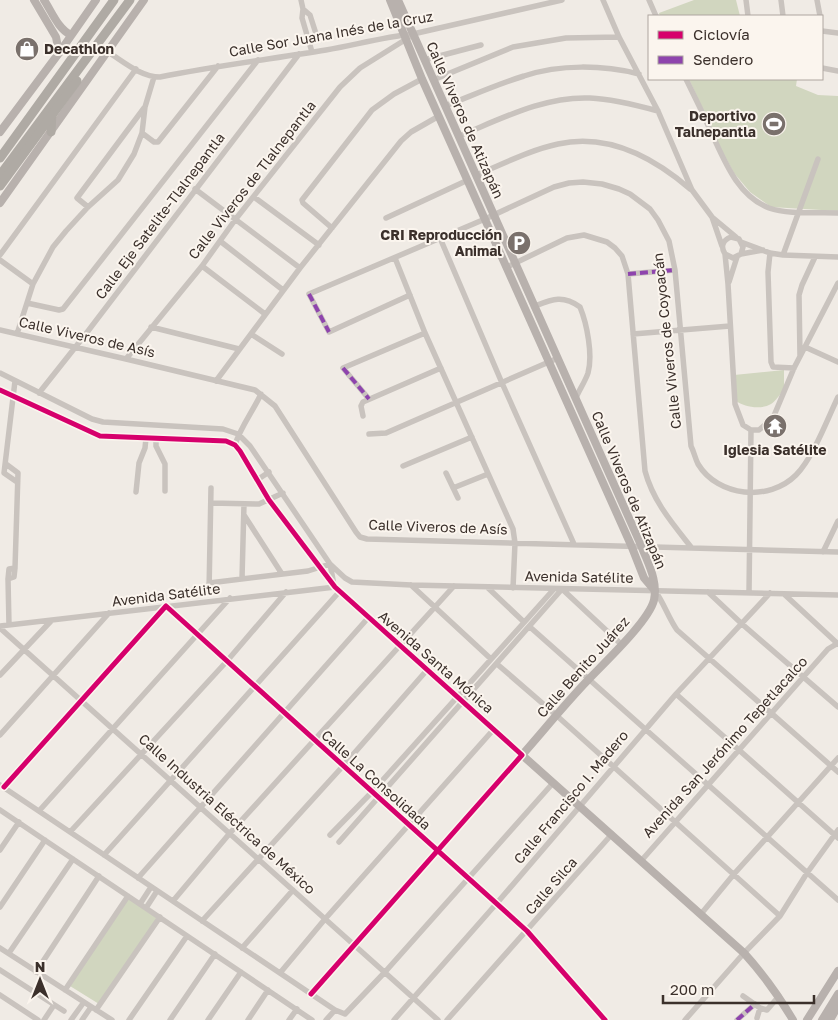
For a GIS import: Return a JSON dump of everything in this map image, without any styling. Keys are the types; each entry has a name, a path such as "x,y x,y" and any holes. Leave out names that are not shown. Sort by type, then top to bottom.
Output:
{"highway":[{"path":"107,10 108,0"},
{"path":"0,158 114,0"},
{"path":"0,175 130,0"},
{"path":"0,186 134,0"},
{"path":"51,132 52,105"}],"main road":[{"path":"34,0 56,37 59,53"},
{"path":"44,0 60,26 71,35"},
{"path":"0,132 96,0"},
{"path":"0,203 144,0"},
{"name":"Calle Viveros de Atizapán","path":"390,0 422,79 631,545 644,578 654,591"},
{"name":"Calle Viveros de Atizapán","path":"398,0 641,545 654,578 654,591"},
{"name":"Calle Benito Juárez","path":"522,755 556,715 622,645 648,613 654,601 654,591"},
{"name":"Avenida Santa Mónica","path":"522,755 744,953 779,996 793,1020"},
{"path":"807,1020 838,971"},
{"path":"812,1020 838,979"},
{"path":"822,1020 838,994"},
{"path":"830,1020 838,1006"}],"street":[{"path":"300,0 304,9 310,15 318,40"},
{"name":"Calle Sor Juana Inés de la Cruz","path":"413,34 562,0"},
{"path":"603,0 619,37 658,111 692,190 712,218 725,254 735,404 743,425 751,430 759,430 773,418 794,368 838,282"},
{"path":"649,0 656,15"},
{"path":"746,0 748,15"},
{"path":"781,0 783,15"},
{"path":"817,0 820,15"},
{"path":"304,9 302,18 312,52"},
{"path":"823,30 838,33"},
{"name":"Calle Viveros de Tlalnepantla","path":"126,359 202,266 235,220 340,87 360,68 413,34"},
{"path":"434,80 513,47 566,38 619,37"},
{"name":"Calle Sor Juana Inés de la Cruz","path":"154,77 405,38"},
{"path":"424,60 481,45"},
{"path":"18,334 33,284 53,247 88,207 111,188 124,173 142,133 145,107 154,77 136,70 108,52"},
{"name":"Calle Eje Satelite-Tlalnepantla","path":"39,393 299,54"},
{"path":"27,303 59,310 63,309 258,60"},
{"path":"142,133 154,142 158,142 218,66"},
{"path":"445,106 525,76 552,70 577,67 627,71 639,74"},
{"path":"823,68 838,71"},
{"path":"0,255 136,70"},
{"path":"332,228 303,203 302,200 372,110 394,94 422,79"},
{"path":"686,80 730,172 748,194 771,208 798,212 838,213"},
{"path":"459,136 531,106 570,99 606,99 658,111"},
{"path":"88,207 77,198 145,107"},
{"path":"216,381 283,290 401,141 411,132 440,116"},
{"path":"476,175 539,149 559,143 592,141 614,145 636,153 670,171 692,190"},
{"path":"784,255 818,159"},
{"path":"386,218 468,180"},
{"name":"Calle Viveros de Coyoacán","path":"410,296 329,332 309,294 485,219 554,187 583,182 602,184 619,189 640,200 658,220 669,241 675,270 682,330 691,446 698,464 717,484 728,489 751,493 767,491 784,485 804,466 838,397"},
{"path":"195,189 300,268"},
{"path":"254,197 319,245"},
{"path":"712,218 742,242 767,251 784,255 838,257"},
{"path":"507,267 566,238 584,235 607,242 616,248 622,256 628,274 645,471 658,504 691,547"},
{"path":"722,246 727,239 736,237"},
{"path":"440,238 574,544"},
{"path":"220,241 283,290"},
{"path":"728,284 743,247 742,242"},
{"path":"725,254 728,257 767,251"},
{"path":"767,251 771,362 773,367 794,368"},
{"path":"800,357 799,296 816,257"},
{"path":"395,258 425,333 513,528 513,588"},
{"path":"0,260 33,284"},
{"path":"202,266 266,314"},
{"path":"628,274 675,270"},
{"path":"535,306 549,300 561,298 571,301 580,307 586,320 588,332 588,374 576,398"},
{"path":"633,334 730,326"},
{"path":"151,327 239,349"},
{"name":"Calle Viveros de Asís","path":"0,330 247,387 261,394 275,406 360,537 367,539 641,545 838,552"},
{"path":"368,399 343,368 425,333"},
{"path":"251,334 282,354"},
{"path":"805,347 838,362"},
{"path":"369,434 386,433 558,358"},
{"path":"363,416 361,406 363,402 441,368"},
{"path":"0,373 92,419 103,422 223,429 238,434 250,446 269,472 330,564 335,587"},
{"path":"15,381 4,473 17,482"},
{"path":"0,390 100,436 226,441 235,445 238,434 261,394"},
{"path":"193,428 194,439"},
{"path":"749,593 751,430"},
{"path":"403,466 472,437"},
{"path":"136,492 139,463 145,448 146,438"},
{"path":"156,438 156,446 166,464 165,491"},
{"name":"Avenida Santa Mónica","path":"235,445 270,500 318,567 335,587 522,755"},
{"path":"6,464 18,473 9,625"},
{"path":"257,480 269,472"},
{"path":"446,473 458,498"},
{"path":"453,488 488,474"},
{"path":"209,592 211,488"},
{"path":"211,503 259,504 283,493"},
{"path":"242,579 244,504"},
{"path":"244,515 282,574"},
{"path":"823,552 838,521"},
{"path":"210,583 308,571 330,564"},
{"name":"Avenida Satélite","path":"330,564 344,578 352,582 562,590 838,595"},
{"path":"412,585 491,659"},
{"path":"173,901 230,833 454,586"},
{"name":"Avenida Satélite","path":"0,627 230,598 335,587"},
{"path":"486,587 524,622"},
{"path":"330,835 372,792 554,589"},
{"path":"339,842 562,590 622,645"},
{"path":"654,591 661,598 667,615 677,630 838,772"},
{"path":"70,832 227,661 286,592"},
{"path":"104,855 340,592"},
{"path":"708,592 838,708"},
{"name":"Calle Francisco I. Madero","path":"394,1020 676,694 770,593"},
{"path":"784,594 836,642"},
{"path":"39,810 230,598"},
{"path":"166,606 82,701 2,786 335,1010 345,1014 385,972 553,783"},
{"name":"Calle La Consolidada","path":"166,606 527,930 605,1020"},
{"path":"0,735 109,613"},
{"path":"138,878 368,618"},
{"path":"0,675 51,621"},
{"name":"Calle Industria Eléctrica de México","path":"0,627 438,1020"},
{"path":"530,627 838,900"},
{"name":"Avenida San Jerónimo Tepetlacalco","path":"641,861 771,712 836,642 838,633"},
{"path":"497,664 780,916"},
{"path":"202,921 343,766 427,670"},
{"path":"676,694 837,834 808,873 780,916 744,953 685,1020"},
{"path":"280,973 325,919 494,729"},
{"path":"312,994 522,755"},
{"path":"701,914 734,874 838,758"},
{"path":"0,810 312,1020"},
{"path":"0,850 19,822"},
{"name":"Calle Silca","path":"447,1020 612,834"},
{"path":"0,907 45,840"},
{"path":"9,953 73,859"},
{"path":"36,972 99,876"},
{"path":"140,904 151,887"},
{"path":"242,948 293,890"},
{"path":"146,908 158,891"},
{"path":"65,990 128,896"},
{"path":"82,1020 94,1009 160,917"},
{"path":"129,1020 187,936"},
{"path":"0,948 112,1020"},
{"path":"170,1020 215,954"},
{"path":"0,970 64,1011"},
{"path":"208,1020 241,972"},
{"path":"248,1020 268,990"},
{"path":"0,995 38,1020"},
{"path":"743,996 768,1010 779,996"},
{"path":"71,1020 84,1002"},
{"path":"44,1020 54,1005"},
{"path":"757,1018 758,1006"},
{"path":"737,1020 758,1006"},
{"path":"289,1020 297,1009"},
{"path":"326,1020 335,1010"}],"green space":[{"path":"694,0 736,0 740,15 660,15 659,13"},
{"name":"Deportivo Talnepantla","path":"689,80 797,80 796,86 818,95 838,96 838,211 771,207 750,192 734,173"},
{"path":"784,370 784,390 771,404 753,407 736,401 734,375"},
{"path":"128,898 157,918 99,1004 70,986"}],"marked path":[{"path":"628,274 675,270"},
{"path":"309,294 329,332"},
{"path":"343,368 369,399"},
{"path":"737,1020 755,1004"}],"cycle path":[{"path":"0,390 100,436 226,441 235,445 269,500 335,587 522,755 311,994"},
{"path":"4,787 166,606 527,931 605,1020"}],"place":[{"name":"Decathlon","path":"27,49"},
{"name":"Deportivo Talnepantla","path":"774,124"},
{"name":"CRI Reproducción Animal","path":"519,243"},
{"name":"Iglesia Satélite","path":"775,426"}]}
